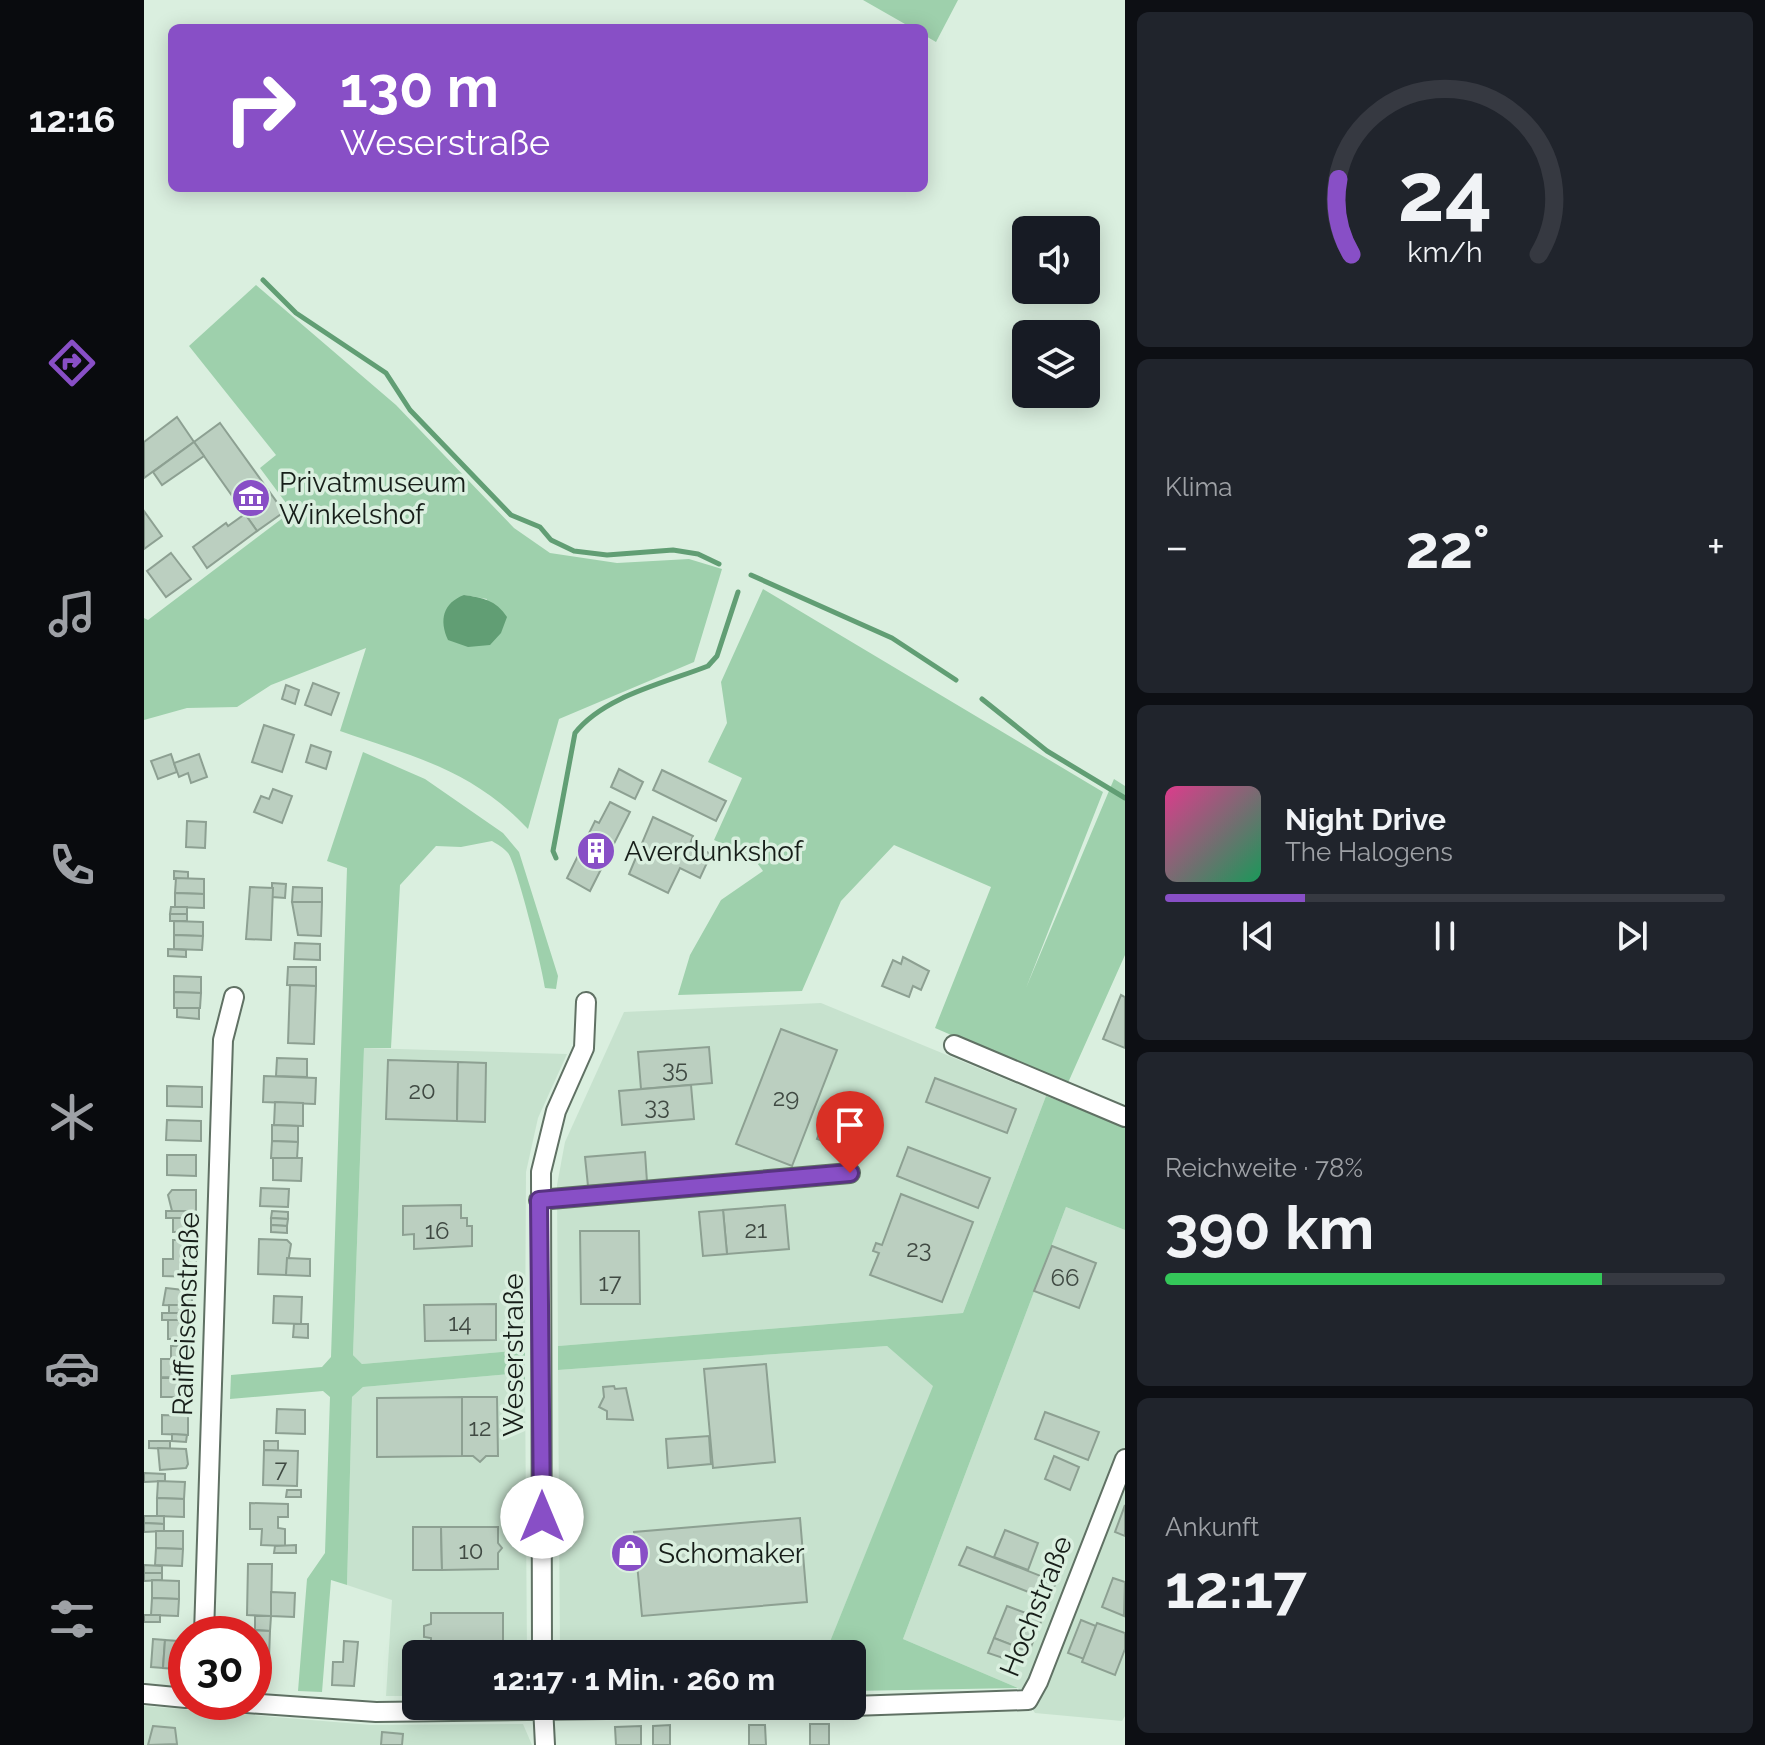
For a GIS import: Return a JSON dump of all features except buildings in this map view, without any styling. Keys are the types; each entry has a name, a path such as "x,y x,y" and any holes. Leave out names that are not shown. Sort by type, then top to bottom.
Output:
{"street":[{"name":"Raiffeisenstraße","path":"205,1616 223,1040 234,997"},
{"name":"Weserstraße","path":"542,1640 539,1200 545,1142 584,1048 586,1002"},
{"path":"954,1045 1125,1117"},
{"path":"539,1200 850,1173"},
{"name":"Hochstraße","path":"866,1706 1028,1700 1038,1682 1125,1459"},
{"path":"144,1694 168,1696"},
{"path":"272,1705 402,1712"},
{"path":"544,1720 545,1745"}],"shaded area":[{"path":"863,0 958,0 936,42 928,37 928,24 905,24"},
{"path":"256,285 396,405 514,528 550,553 617,563 689,559 722,569 694,662 559,719 528,829 486,792 440,767 340,731 366,648 271,685 237,707 187,708 144,720 144,618 148,620 292,511 260,468 276,455 189,346","holes":["464,595 487,599 457,642 448,639"]},
{"path":"763,589 1103,792 1026,988 1114,779 1125,786 1125,955 1067,1085 935,1028 991,887 894,845 841,901 802,991 678,995 690,955 721,900 763,871 752,856 714,840 742,778 708,762 727,723 721,682"},
{"path":"464,595 488,601 507,617 501,633 490,645 468,647 448,640 444,626 447,607"},
{"path":"363,752 425,779 503,833 519,852 558,976 556,989 545,988 512,861 506,851 492,841 461,847 436,846 400,885 391,1048 364,1048 353,1355 362,1364 525,1350 525,1380 511,1382 510,1374 363,1387 352,1397 347,1585 331,1580 322,1692 298,1691 307,1579 325,1553 330,1397 323,1391 230,1399 231,1375 322,1367 331,1357 347,868 327,861"},
{"path":"821,1003 1046,1096 963,1313 558,1346 557,1185 565,1142 624,1012"},
{"path":"364,1048 567,1054 538,1118 526,1172 525,1350 362,1364 353,1355"},
{"path":"1046,1096 1125,1126 1125,1230 1066,1207 903,1639 1018,1688 866,1691 866,1640 831,1640 933,1386 887,1346 558,1370 558,1346 963,1313"},
{"path":"1066,1207 1125,1230 1125,1716 1122,1721 1035,1713 1018,1688 903,1639"},
{"path":"887,1346 934,1386 831,1640 560,1640 558,1370"},
{"path":"510,1374 511,1382 525,1380 527,1640 402,1640 402,1696 386,1696 392,1600 347,1585 352,1397 363,1387"},
{"path":"144,1706 168,1708 168,1720 272,1720 272,1717 371,1725 523,1724 532,1745 144,1745"}],"waterway":[{"path":"263,280 296,313 386,373 410,410 511,515 540,527 551,540 574,551 607,555 673,550 698,554 719,564"},
{"path":"751,575 892,638 956,680"},
{"path":"556,858 553,851 575,733 587,720 618,700 708,666 717,656 738,592"},
{"path":"982,699 1047,751 1125,798"}],"place":[{"name":"Privatmuseum Winkelshof","path":"251,498"},
{"name":"Averdunkshof","path":"596,851"},
{"name":"Schomaker","path":"630,1553"}],"route":[{"path":"542,1517 539,1200 850,1173"}]}
